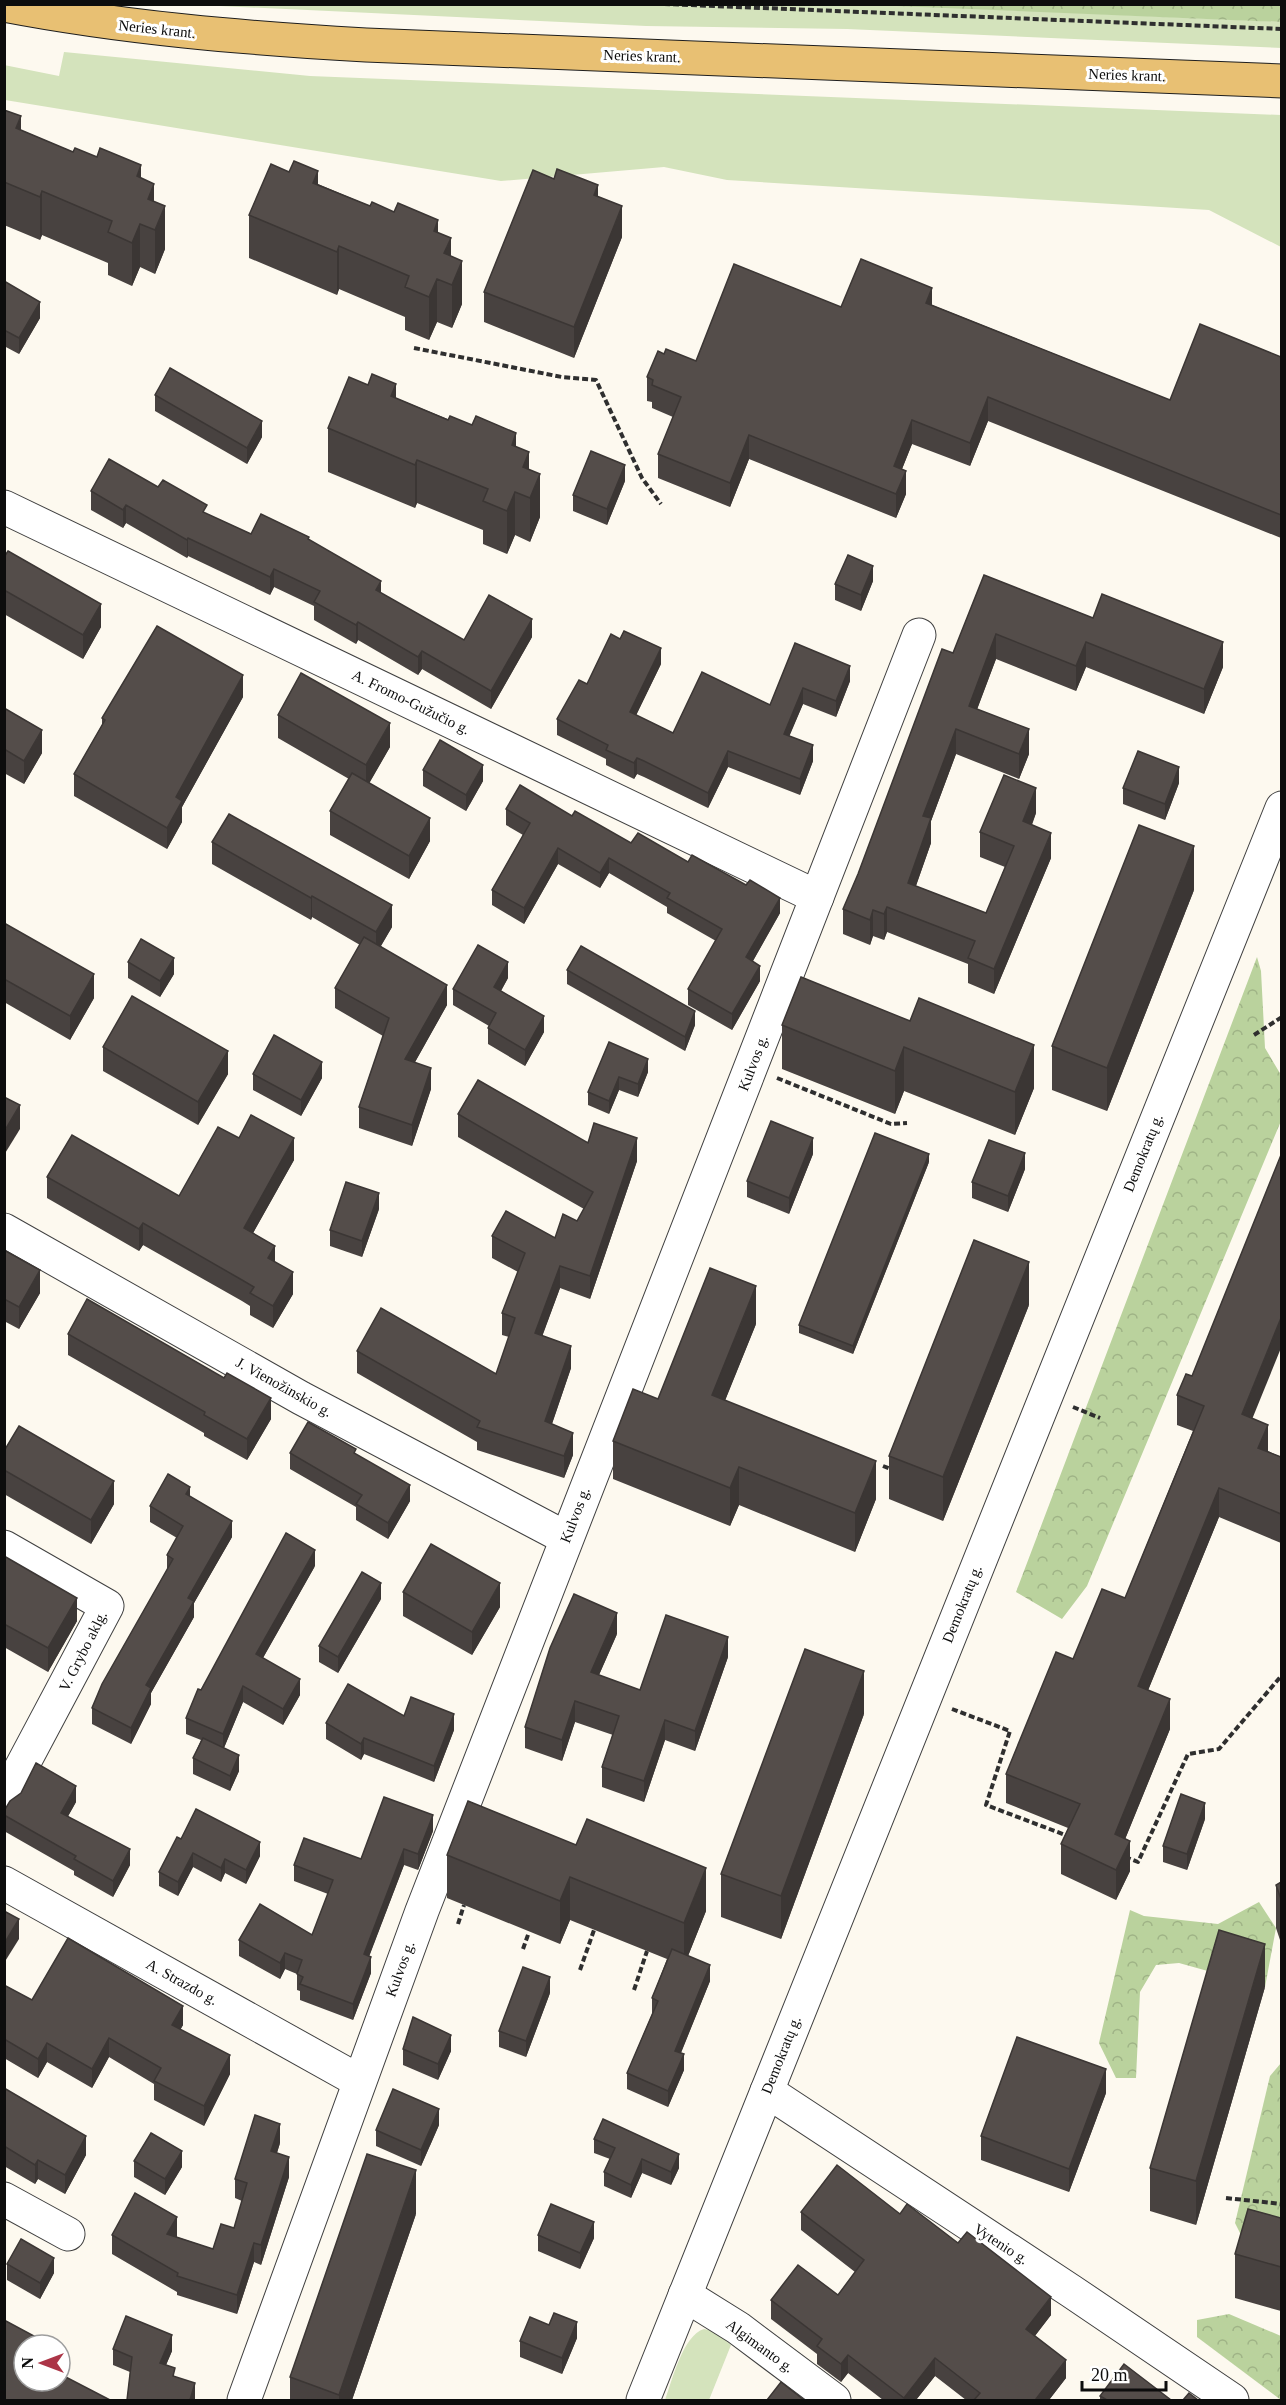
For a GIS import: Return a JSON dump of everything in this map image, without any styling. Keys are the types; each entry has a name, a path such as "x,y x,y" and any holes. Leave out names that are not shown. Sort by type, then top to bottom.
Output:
{"main road":[{"name":"Neries krant.","path":"4,5 102,23 226,37 355,45 1281,81"}],"street":[{"name":"A. Fromo-Gužučio g.","path":"4,507 817,897"},
{"name":"Kulvos g.","path":"244,2400 422,1911 920,635"},
{"name":"Demokratų g.","path":"643,2400 1281,808"},
{"name":"J. Vienožinskio g.","path":"4,1230 302,1398 566,1538"},
{"name":"V. Grybo aklg.","path":"4,1547 107,1606 4,1800"},
{"name":"A. Strazdo g.","path":"4,1883 360,2081"},
{"name":"Vytenio g.","path":"767,2091 1052,2277 1232,2400"},
{"path":"4,2199 68,2234"},
{"name":"Algimanto g.","path":"685,2295 738,2328 834,2400"}],"path":[{"path":"664,4 1281,29"},
{"path":"414,348 562,377 596,380 642,478 661,504"},
{"path":"1254,1035 1281,1017"},
{"path":"751,1068 891,1124 907,1123"},
{"path":"883,1466 899,1473"},
{"path":"1116,1854 1138,1862 1188,1754 1218,1749 1281,1675"},
{"path":"925,1698 1010,1731 986,1805 1073,1838"},
{"path":"458,1924 464,1905"},
{"path":"580,1970 594,1930"},
{"path":"523,1949 529,1932"},
{"path":"634,1990 647,1952"},
{"path":"1226,2198 1281,2204"}],"green space":[{"path":"872,4 1281,22 1282,48 847,29 646,26 199,5"},
{"path":"872,4 1281,4 1281,22 872,5"},
{"path":"64,52 310,76 1281,115 1281,247 1209,210 727,180 664,167 501,181 5,100 4,65 59,76"},
{"path":"1257,957 1261,971 1265,1048 1281,1075 1281,1121 1087,1586 1062,1619 1016,1592"},
{"path":"1259,1902 1276,1928 1265,1987 1179,1963 1156,1965 1140,1992 1136,2078 1116,2078 1099,2043 1130,1910 1144,1916 1218,1924"},
{"path":"1281,2063 1281,2250 1243,2239 1235,2223 1270,2076"},
{"path":"1229,2314 1281,2336 1281,2400 1197,2337 1197,2320"},
{"path":"704,2329 714,2331 731,2345 709,2400 665,2400 684,2349 697,2333"}],"building":[{"path":"4,110 21,116 16,128 73,152 75,148 97,157 100,148 141,165 137,176 154,184 148,199 165,206 155,230 140,224 132,243 108,232 112,221 42,191 40,197 4,182"},
{"path":"294,161 318,171 313,183 370,206 372,202 394,212 398,203 438,220 434,231 451,238 444,253 462,261 452,285 437,279 429,297 405,287 409,276 339,246 337,252 249,215 271,164 289,172"},
{"path":"557,169 598,185 594,195 622,206 574,327 484,292 533,170 554,179"},
{"path":"861,259 932,288 926,303 1170,400 1200,324 1281,357 1281,515 988,397 970,443 912,420 894,466 906,471 896,494 749,435 730,483 658,454 681,397 652,385 653,380 647,377 658,351 664,354 666,349 696,361 734,264 841,307"},
{"path":"4,281 40,302 19,338 4,330"},
{"path":"170,368 262,421 247,448 155,395"},
{"path":"372,374 396,384 391,396 448,420 450,416 472,425 476,416 516,433 512,445 529,452 523,467 540,474 530,498 515,492 507,511 483,501 488,489 417,460 415,465 328,428 349,377 368,385"},
{"path":"591,451 625,465 607,509 573,495"},
{"path":"109,459 158,487 163,480 207,505 203,512 251,534 261,514 309,537 308,539 381,581 376,590 464,640 489,595 532,619 491,691 422,651 418,657 358,622 356,625 314,602 320,591 274,569 270,577 188,538 187,540 126,505 123,510 91,491"},
{"path":"8,551 101,604 83,635 4,590 4,557"},
{"path":"848,555 873,566 861,595 835,584"},
{"path":"984,575 1093,618 1102,594 1223,642 1204,689 1086,642 1076,666 996,634 969,706 1029,729 1019,754 956,729 923,816 931,818 908,883 986,913 1014,846 980,832 1004,775 1036,788 1023,821 1051,833 994,969 968,958 975,941 887,907 884,914 873,910 870,920 843,909 942,649 953,653"},
{"path":"157,626 243,675 176,797 182,801 167,828 74,774 105,720 102,718"},
{"path":"624,631 661,648 630,712 673,733 702,672 770,705 795,643 850,666 836,701 803,688 784,734 813,745 800,779 728,751 708,793 637,758 634,763 606,750 608,745 557,719 579,680 587,684 611,634 620,639"},
{"path":"301,673 390,723 366,765 278,715"},
{"path":"4,708 42,730 24,761 4,749"},
{"path":"440,740 483,765 466,795 423,770"},
{"path":"1138,751 1179,767 1165,804 1123,788"},
{"path":"352,773 430,818 409,856 330,811"},
{"path":"520,785 572,816 575,811 631,843 638,833 688,862 692,855 746,885 750,880 780,898 746,957 760,966 732,1014 688,989 722,929 667,898 670,893 609,858 600,873 558,848 524,908 492,890 530,823 506,809"},
{"path":"229,814 392,905 376,932 212,842"},
{"path":"1139,825 1194,846 1107,1068 1052,1046"},
{"path":"4,923 94,974 70,1016 4,979"},
{"path":"364,937 447,985 405,1059 431,1068 412,1125 359,1107 389,1018 335,988"},
{"path":"141,939 174,958 160,981 128,962"},
{"path":"478,945 508,962 494,987 544,1016 525,1050 488,1028 496,1013 453,989"},
{"path":"581,946 695,1011 685,1037 567,970"},
{"path":"801,977 910,1021 919,998 1034,1045 1015,1092 904,1047 895,1071 782,1025"},
{"path":"132,996 228,1051 198,1102 103,1047"},
{"path":"274,1035 322,1062 301,1100 253,1074"},
{"path":"609,1042 648,1059 638,1084 619,1077 609,1101 588,1092"},
{"path":"478,1080 588,1143 594,1123 637,1138 590,1276 560,1266 535,1333 571,1346 545,1421 573,1433 564,1456 477,1427 480,1421 357,1351 381,1308 496,1374 515,1318 502,1313 525,1253 492,1236 506,1211 555,1238 563,1214 577,1221 593,1192 458,1114"},
{"path":"4,1097 20,1105 4,1132"},
{"path":"251,1115 294,1138 244,1228 275,1246 268,1258 293,1272 273,1306 250,1293 254,1287 143,1223 139,1229 47,1177 72,1135 179,1196 218,1127 239,1138"},
{"path":"771,1121 813,1138 789,1198 747,1181"},
{"path":"875,1133 929,1154 853,1346 799,1325"},
{"path":"989,1140 1025,1153 1008,1196 972,1182"},
{"path":"1281,1155 1281,1318 1242,1414 1268,1425 1258,1448 1281,1457 1281,1514 1219,1488 1138,1686 1170,1699 1115,1834 1130,1841 1116,1870 1061,1844 1080,1804 1006,1774 1056,1652 1073,1659 1102,1589 1125,1598 1204,1406 1177,1395 1186,1374 1192,1376"},
{"path":"346,1182 379,1193 362,1241 330,1230"},
{"path":"974,1240 1029,1262 943,1477 889,1456"},
{"path":"4,1250 40,1270 19,1307 4,1299"},
{"path":"710,1268 756,1286 712,1395 876,1461 855,1513 739,1467 730,1488 613,1441 633,1389 658,1399"},
{"path":"87,1299 224,1378 227,1373 271,1398 247,1439 204,1415 205,1412 68,1334"},
{"path":"308,1422 356,1449 354,1453 410,1485 388,1523 356,1504 362,1495 290,1453"},
{"path":"19,1426 114,1481 91,1520 4,1470 4,1451"},
{"path":"168,1474 190,1487 186,1494 232,1521 188,1598 194,1601 146,1685 151,1688 131,1728 92,1708 102,1684 173,1559 167,1555 183,1526 150,1506"},
{"path":"286,1533 315,1550 256,1654 300,1679 283,1709 243,1686 223,1734 186,1718 198,1689 201,1690"},
{"path":"431,1544 500,1583 472,1632 403,1592"},
{"path":"4,1556 77,1598 48,1648 4,1624"},
{"path":"362,1572 381,1583 338,1657 319,1646"},
{"path":"574,1594 617,1613 591,1672 640,1690 666,1615 728,1637 695,1731 665,1720 644,1781 602,1767 619,1716 575,1701 562,1740 525,1727 550,1648"},
{"path":"805,1649 864,1671 781,1896 721,1874"},
{"path":"348,1684 404,1716 411,1697 454,1714 434,1766 364,1738 361,1744 326,1723"},
{"path":"203,1738 239,1755 230,1776 193,1758"},
{"path":"36,1763 76,1786 61,1813 130,1849 113,1881 74,1859 76,1856 4,1815 10,1801 21,1793"},
{"path":"1181,1794 1205,1803 1187,1854 1163,1846"},
{"path":"384,1797 433,1815 418,1854 404,1849 364,1954 371,1957 353,2004 300,1984 303,1977 297,1974 302,1960 285,1953 280,1963 239,1940 260,1904 312,1935 333,1880 294,1865 304,1838 361,1859"},
{"path":"468,1801 576,1845 587,1819 706,1868 684,1923 570,1877 560,1901 447,1855"},
{"path":"196,1809 260,1842 246,1870 225,1859 221,1868 193,1853 178,1882 159,1872 177,1837 181,1839"},
{"path":"1281,1882 1281,1899 1276,1885"},
{"path":"4,1911 19,1919 4,1944"},
{"path":"1219,1930 1265,1944 1196,2181 1150,2168"},
{"path":"68,1938 183,2006 172,2025 230,2055 204,2106 154,2081 161,2068 109,2038 92,2069 47,2043 38,2059 4,2039 4,1985 32,2000"},
{"path":"672,1949 710,1965 675,2051 684,2054 668,2091 627,2073 658,2001 652,1998"},
{"path":"523,1967 550,1977 526,2041 499,2031"},
{"path":"413,2017 451,2035 438,2064 403,2049"},
{"path":"1017,2037 1106,2069 1069,2169 981,2136"},
{"path":"4,2088 86,2136 65,2175 38,2160 35,2165 4,2146"},
{"path":"393,2089 439,2109 421,2150 376,2130"},
{"path":"255,2115 280,2124 271,2151 289,2157 261,2245 254,2243 237,2295 177,2276 178,2273 112,2235 135,2193 177,2217 167,2234 213,2249 221,2224 234,2228 247,2183 235,2179"},
{"path":"603,2119 679,2154 671,2172 642,2159 631,2185 604,2172 615,2148 594,2139"},
{"path":"151,2133 182,2151 165,2179 134,2161"},
{"path":"367,2154 416,2170 339,2395 290,2377"},
{"path":"837,2165 900,2214 907,2204 958,2243 967,2232 1051,2297 1026,2329 1066,2360 1037,2400 974,2400 980,2393 935,2358 904,2398 848,2355 841,2364 817,2346 822,2339 771,2300 798,2265 838,2295 864,2260 801,2212"},
{"path":"551,2204 594,2222 580,2253 538,2235"},
{"path":"1248,2209 1281,2218 1281,2267 1235,2254"},
{"path":"21,2239 54,2258 40,2283 7,2264"},
{"path":"554,2313 577,2322 562,2358 520,2341 530,2317 549,2325"},
{"path":"126,2316 172,2335 160,2363 175,2368 173,2376 195,2383 190,2400 127,2400 132,2357 113,2349"},
{"path":"4,2320 28,2333 12,2333 12,2393 72,2393 72,2380 110,2400 4,2400"},
{"path":"1124,2364 1171,2400 1107,2400 1100,2396"},
{"path":"781,2382 804,2400 767,2400"},
{"path":"1189,2393 1198,2400 1183,2400"}]}
